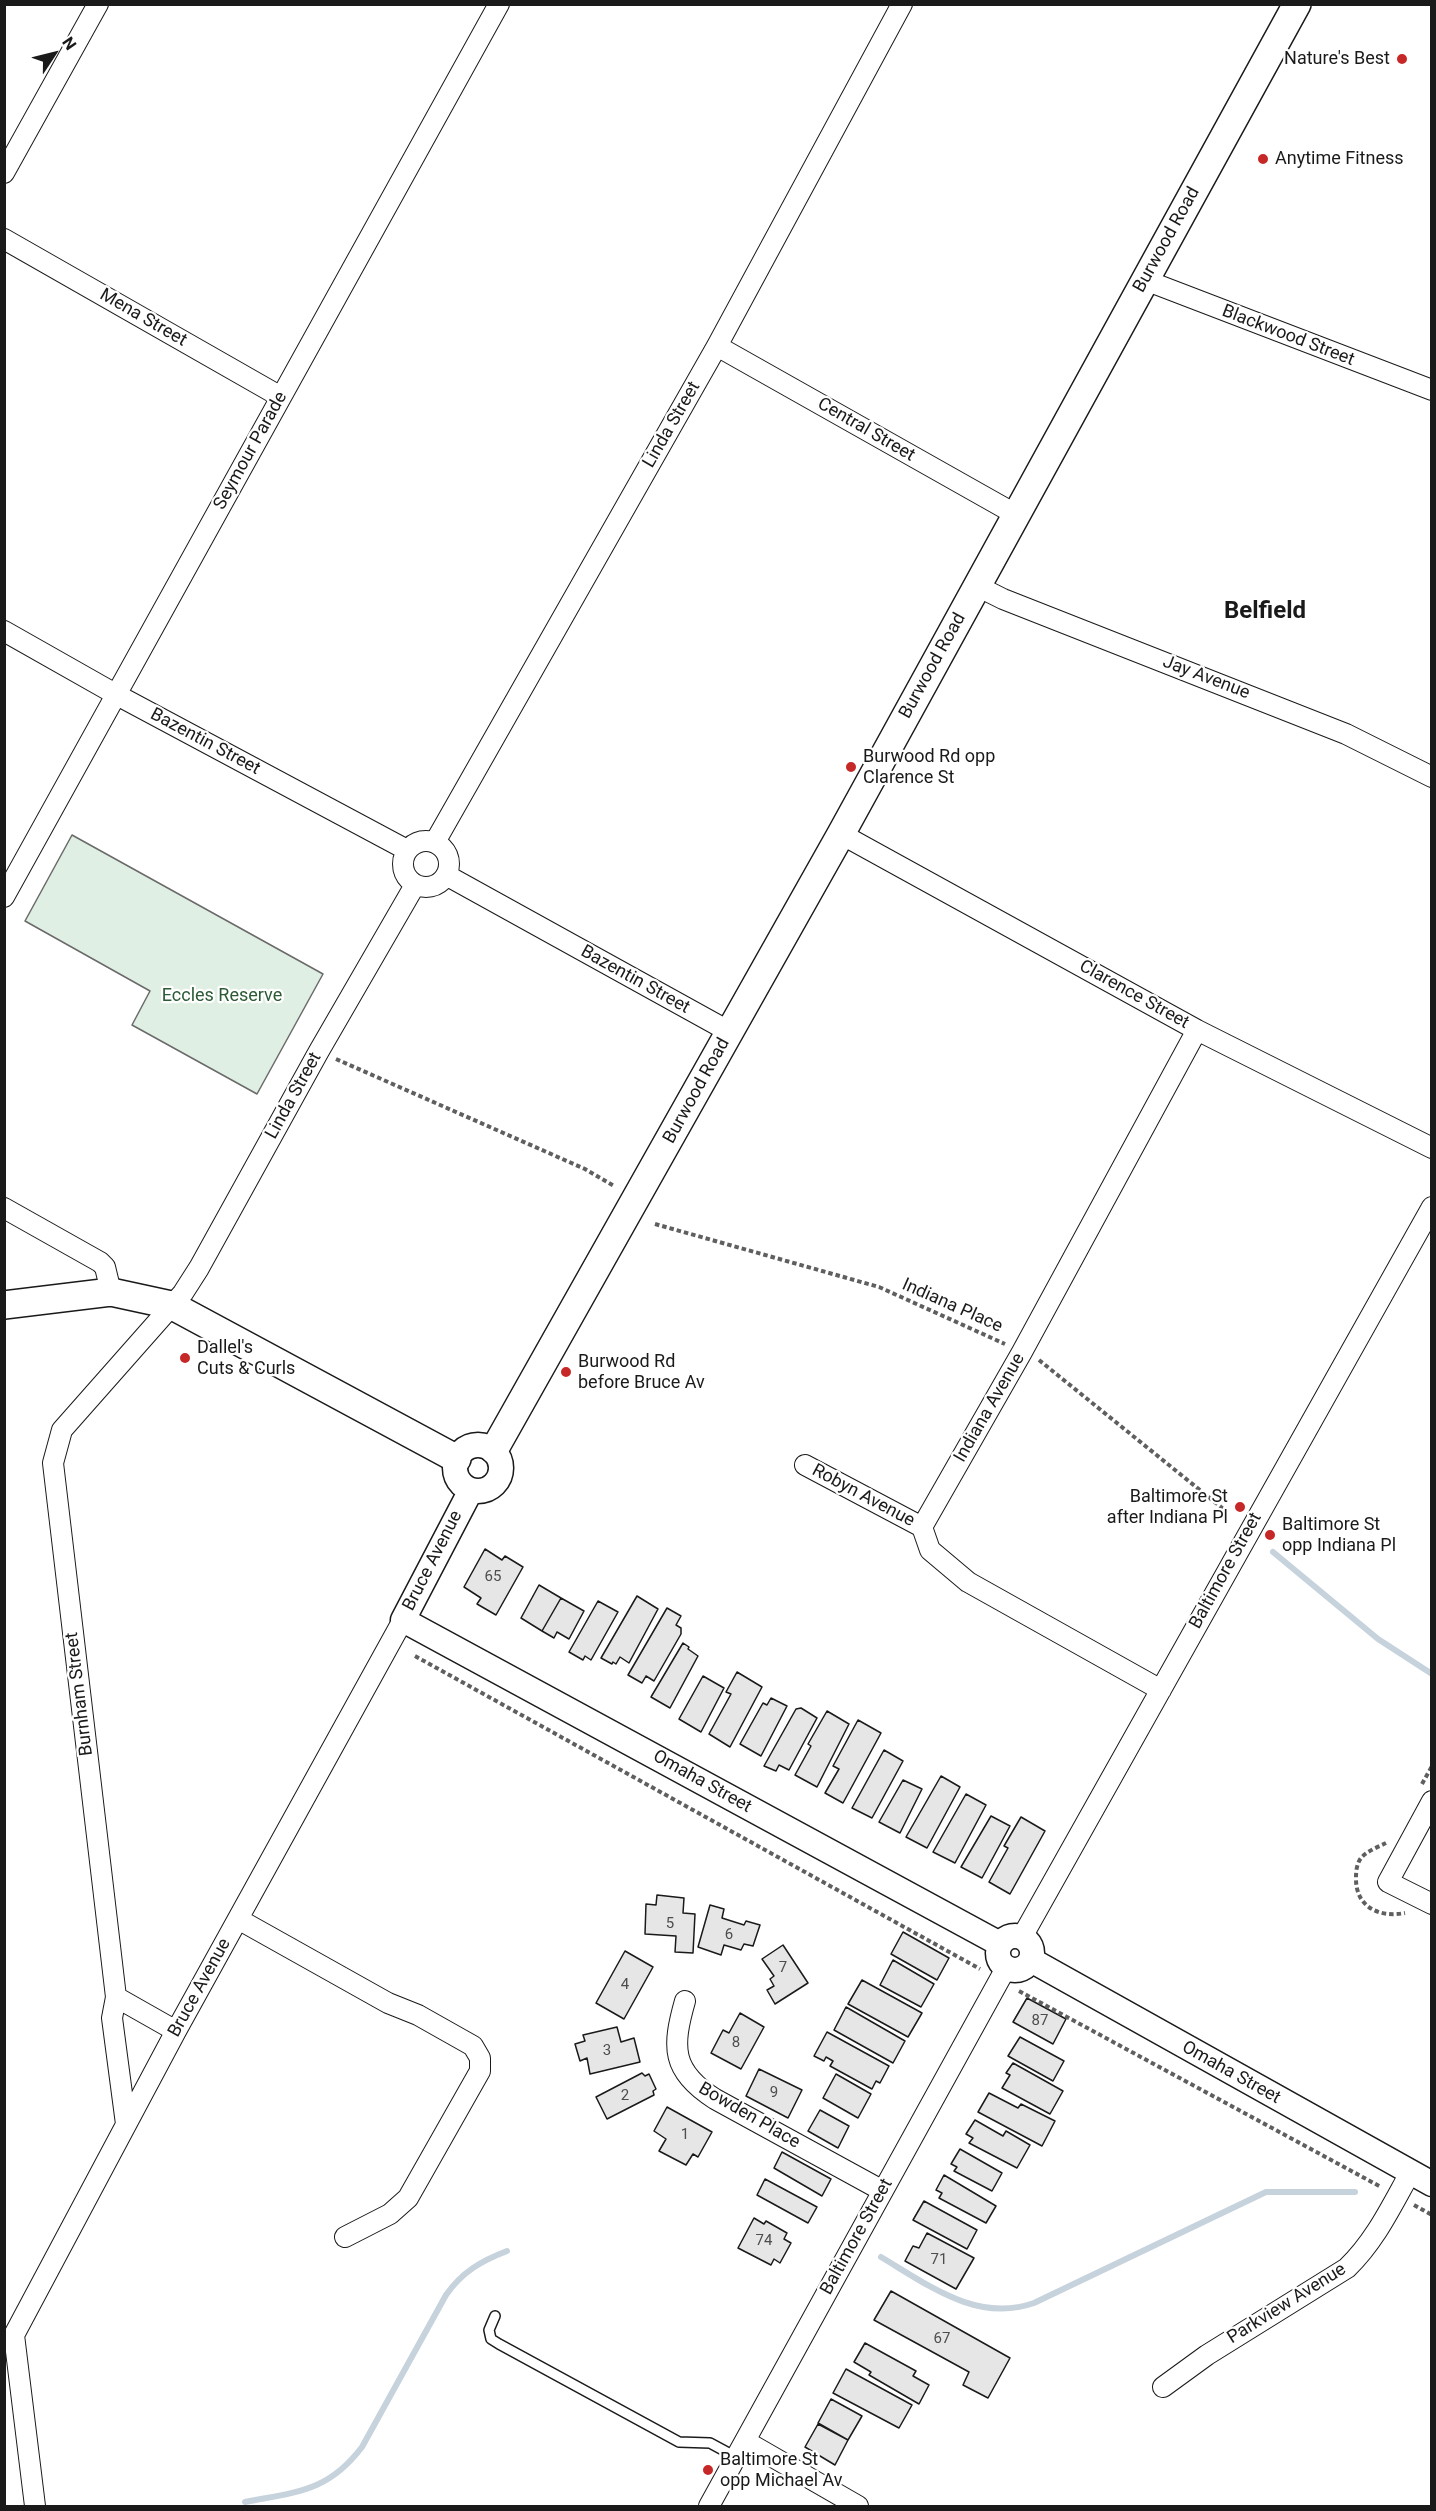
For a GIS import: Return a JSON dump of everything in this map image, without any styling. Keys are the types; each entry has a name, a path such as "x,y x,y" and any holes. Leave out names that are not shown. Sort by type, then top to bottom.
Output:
{"main road":[{"name":"Burwood Road","path":"494,1450 840,834 1297,4"},
{"path":"4,1305 111,1292 171,1305 457,1459"}],"street":[{"path":"4,173 98,4"},
{"name":"Seymour Parade","path":"4,897 499,4"},
{"name":"Linda Street","path":"435,842 717,346 902,4"},
{"name":"Mena Street","path":"4,239 281,397"},
{"name":"Blackwood Street","path":"1144,280 1431,390"},
{"name":"Central Street","path":"717,346 1015,514"},
{"name":"Jay Avenue","path":"977,586 1003,599 1346,734 1431,776"},
{"name":"Bazentin Street","path":"4,631 117,695 407,850"},
{"name":"Clarence Street","path":"840,834 1197,1030 1431,1148"},
{"path":"419,841 435,842 446,852 449,867 442,881 429,887 415,885 408,880 402,868 407,850 419,841"},
{"name":"Bazentin Street","path":"446,874 730,1032"},
{"name":"Linda Street","path":"171,1305 183,1293 199,1268 319,1051 415,885"},
{"name":"Indiana Avenue","path":"922,1527 1022,1352 1197,1030"},
{"name":"Baltimore Street","path":"1011,1941 1161,1690 1431,1207"},
{"path":"4,1208 100,1262 105,1267 111,1292"},
{"name":"Burnham Street","path":"126,2124 112,2018 116,1997 53,1463 62,1430 171,1305"},
{"path":"480,1444 494,1450 502,1463 499,1479 490,1488 482,1491 471,1490 461,1484 457,1477 455,1464 457,1459 465,1448 472,1445 480,1444"},
{"name":"Robyn Avenue","path":"805,1465 922,1527"},
{"name":"Bruce Avenue","path":"35,2506 14,2335 176,2031 403,1620 471,1490"},
{"path":"922,1527 930,1550 968,1582 1161,1690"},
{"name":"Omaha Street","path":"403,1620 1011,1941"},
{"path":"1431,1801 1389,1882 1431,1904"},
{"path":"238,1919 388,2003 418,2015 473,2046 480,2058 480,2071 408,2198 390,2214 345,2237"},
{"path":"1011,1941 1030,1944 1031,1960 1023,1969 1011,1970 999,1960 1011,1941"},
{"name":"Omaha Street","path":"1031,1960 1431,2184"},
{"name":"Baltimore Street","path":"709,2506 1006,1968"},
{"path":"116,1997 176,2031"},
{"name":"Bowden Place","path":"685,2001 676,2043 682,2069 691,2082 715,2099 883,2191"},
{"name":"Parkview Avenue","path":"1163,2386 1207,2355 1347,2268 1371,2242 1410,2173"},
{"path":"740,2449 858,2506"}],"lane":[{"path":"495,2316 489,2330 491,2339 679,2442 710,2443 740,2449"}],"path":[{"path":"319,1051 585,1169 614,1186"},
{"name":"Indiana Place","path":"655,1224 879,1287 1043,1362 1227,1512"},
{"path":"415,1656 980,1969"},
{"path":"1019,1991 1431,2215"}],"green space":[{"name":"Eccles Reserve","path":"72,835 323,974 257,1094 132,1025 150,991 25,921"}],"building":[{"path":"485,1549 502,1560 505,1556 523,1567 496,1615 477,1604 481,1598 464,1587"},
{"path":"539,1585 561,1598 542,1631 521,1618"},
{"path":"637,1596 658,1609 629,1663 620,1657 616,1664 613,1662 612,1664 601,1658"},
{"path":"561,1598 584,1611 569,1639 557,1632 554,1638 542,1631"},
{"path":"598,1601 618,1612 591,1660 585,1656 583,1660 569,1652"},
{"path":"667,1608 681,1616 676,1625 681,1628 681,1634 654,1681 646,1676 642,1683 628,1675"},
{"path":"683,1643 698,1656 670,1708 651,1697"},
{"path":"737,1672 762,1687 730,1747 709,1734 731,1694 726,1692"},
{"path":"703,1676 724,1688 701,1732 679,1719"},
{"path":"771,1698 787,1706 761,1756 740,1744 763,1703 767,1705"},
{"path":"801,1708 817,1718 789,1770 779,1765 776,1771 764,1766 796,1709"},
{"path":"827,1711 849,1724 817,1787 795,1775 811,1746 808,1744"},
{"path":"858,1720 881,1733 843,1803 825,1793 839,1769 833,1766"},
{"path":"884,1750 903,1761 872,1818 852,1808"},
{"path":"941,1776 960,1787 927,1848 906,1837"},
{"path":"903,1780 922,1789 900,1833 879,1822"},
{"path":"966,1794 986,1805 955,1863 933,1852"},
{"path":"991,1816 1010,1826 982,1878 961,1867"},
{"path":"1021,1817 1045,1831 1010,1894 989,1882 1008,1848 1004,1846"},
{"path":"657,1895 684,1898 683,1913 695,1914 693,1953 675,1952 676,1936 645,1934 646,1904 656,1905"},
{"path":"710,1905 724,1909 722,1918 744,1925 746,1921 760,1925 753,1946 744,1944 741,1950 724,1945 721,1955 698,1947"},
{"path":"903,1932 949,1958 937,1980 891,1954"},
{"path":"783,1945 808,1983 775,2004 767,1990 774,1986 770,1979 774,1976 762,1959"},
{"path":"625,1951 653,1967 624,2019 596,2003"},
{"path":"893,1960 934,1984 921,2007 880,1985"},
{"path":"862,1980 922,2013 908,2037 848,2004"},
{"path":"1027,1998 1066,2019 1053,2044 1013,2022"},
{"path":"846,2007 905,2041 893,2063 834,2030"},
{"path":"740,2013 764,2027 741,2069 711,2053 723,2030 729,2033"},
{"path":"617,2027 621,2042 634,2038 640,2062 590,2074 587,2058 580,2061 575,2044 585,2041 583,2035"},
{"path":"827,2032 889,2066 880,2083 876,2081 872,2089 830,2066 833,2061 826,2057 824,2061 814,2056"},
{"path":"1020,2037 1064,2061 1053,2081 1008,2056"},
{"path":"1013,2063 1063,2091 1050,2114 1002,2088 1010,2075 1006,2073"},
{"path":"759,2069 802,2090 788,2118 746,2096"},
{"path":"642,2073 645,2076 649,2074 656,2089 653,2091 654,2095 607,2119 596,2097"},
{"path":"836,2074 871,2094 858,2118 823,2098"},
{"path":"989,2093 1018,2108 1021,2104 1055,2121 1042,2146 978,2112"},
{"path":"667,2107 712,2132 698,2157 693,2154 686,2165 659,2151 666,2139 654,2131"},
{"path":"820,2110 849,2126 838,2148 808,2131"},
{"path":"975,2120 1003,2136 1006,2131 1030,2145 1017,2168 969,2143 973,2138 966,2134"},
{"path":"960,2149 1002,2173 992,2191 954,2171 957,2167 951,2164"},
{"path":"782,2152 831,2179 822,2196 774,2168"},
{"path":"944,2175 996,2206 986,2223 939,2198 942,2193 936,2190"},
{"path":"765,2179 817,2207 808,2223 757,2195"},
{"path":"924,2201 977,2230 967,2249 913,2220"},
{"path":"754,2218 764,2224 766,2221 787,2233 784,2239 791,2243 780,2263 774,2259 771,2265 738,2248"},
{"path":"927,2233 974,2258 956,2289 905,2261 913,2246 919,2248"},
{"path":"891,2291 1010,2358 988,2398 963,2385 969,2372 874,2320"},
{"path":"865,2343 916,2371 913,2376 929,2385 919,2404 869,2375 871,2372 854,2362"},
{"path":"846,2369 912,2405 899,2428 833,2393"},
{"path":"831,2399 862,2416 848,2440 818,2423"},
{"path":"818,2424 848,2440 835,2465 805,2447"}],"waterway":[{"path":"1273,1552 1378,1639 1432,1674"},
{"path":"881,2257 954,2298 973,2305 1013,2308 1034,2303 1266,2192 1355,2192"},
{"path":"245,2502 310,2488 337,2473 349,2462 362,2447 446,2295 473,2268 507,2251"}],"place":[{"name":"Nature's Best","path":"1402,59"},
{"name":"Anytime Fitness","path":"1263,159"},
{"name":"Burwood Rd opp Clarence St","path":"851,767"},
{"name":"Dallel's Cuts & Curls","path":"185,1358"},
{"name":"Burwood Rd before Bruce Av","path":"566,1372"},
{"name":"Baltimore St after Indiana Pl","path":"1240,1507"},
{"name":"Baltimore St opp Indiana Pl","path":"1270,1535"},
{"name":"Baltimore St opp Michael Av","path":"708,2470"}],"district":[{"name":"Belfield","path":"1265,612"}]}
